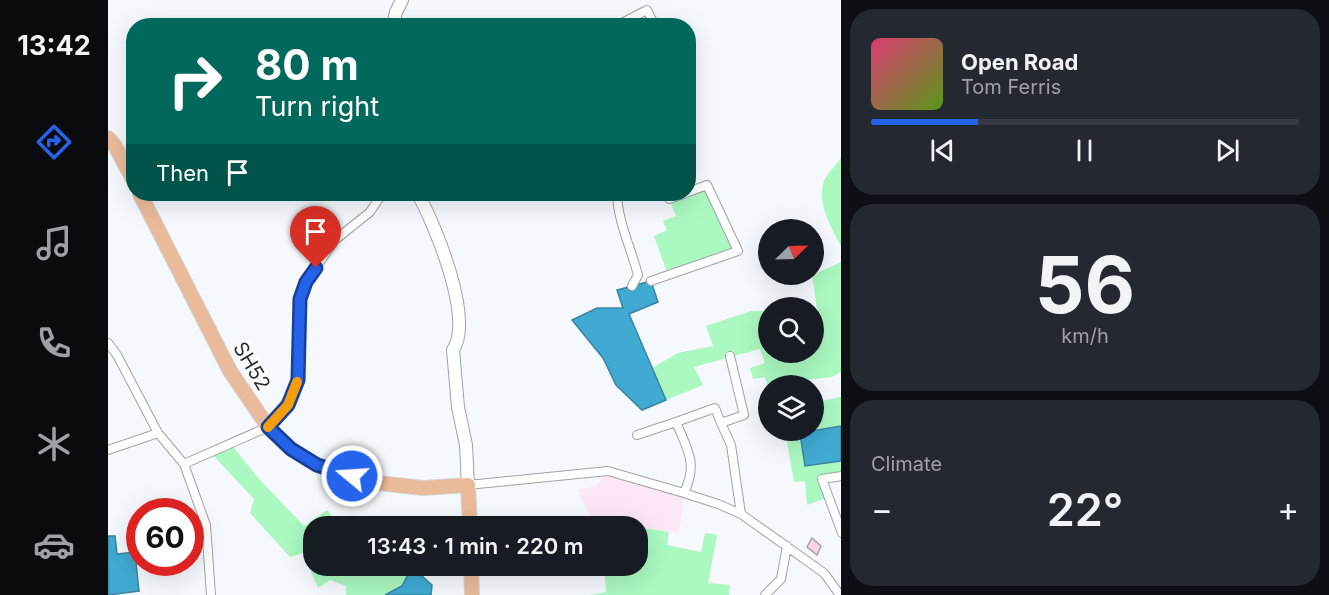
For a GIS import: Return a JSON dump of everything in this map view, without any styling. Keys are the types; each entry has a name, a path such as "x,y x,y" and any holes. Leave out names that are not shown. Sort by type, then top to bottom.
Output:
{"main road":[{"path":"108,138 126,166"},
{"name":"SH52","path":"144,201 230,371 268,427 291,449 317,465 370,482 423,488 468,485"},
{"path":"468,485 470,516"},
{"path":"471,576 472,595"}],"street":[{"path":"395,18 402,0"},
{"path":"631,18 647,9 651,18"},
{"path":"651,281 738,251 707,185 696,189"},
{"path":"184,464 268,427 288,405 298,380 300,299 306,282 335,240 370,212 377,201"},
{"path":"422,201 430,216 458,299 457,343 453,350 453,358 458,407 466,445 468,485 608,471 684,493 741,514 824,573 840,593"},
{"path":"617,201 638,275 632,286"},
{"path":"108,344 117,355 158,433 184,464 206,525 211,595"},
{"path":"722,423 744,415 730,356"},
{"path":"637,435 715,408 731,445 741,514"},
{"path":"676,422 690,458 692,477 684,493"},
{"path":"108,450 158,433"},
{"path":"841,476 822,479 841,530"},
{"path":"765,595 781,579 787,546"}],"shaded area":[{"path":"608,471 684,493 679,533 648,529 648,516 590,516 577,490 596,486"}],"green space":[{"path":"841,158 841,246 825,213 822,194 826,177"},
{"path":"707,185 738,251 668,275 654,236 667,230 663,221 676,216 670,201 696,201 696,189"},
{"path":"841,262 841,372 824,378 824,375 758,375 758,378 753,379 750,368 765,363 824,363 824,297 815,297 813,285 824,285 824,270"},
{"path":"751,311 758,311 758,350 694,367 703,385 666,400 652,368 678,353 713,346 706,326"},
{"path":"841,397 841,426 824,429 824,401"},
{"path":"787,441 801,441 805,466 841,461 841,476 822,479 829,497 807,505 805,481 794,482"},
{"path":"230,443 259,479 303,525 303,553 290,557 250,513 254,499 210,452"},
{"path":"327,510 332,516 318,516"},
{"path":"648,529 669,532 667,545 701,552 705,533 717,535 708,583 730,585 729,595 590,595 606,592 605,576 648,576"},
{"path":"313,576 407,576 402,586 385,595 346,595 346,586 330,580 318,588"}],"water":[{"path":"651,281 658,302 629,314 666,400 642,410 616,385 603,358 572,320 597,308 623,308 617,290"},
{"path":"841,426 841,461 805,466 801,441 824,441 824,429"},
{"path":"108,536 115,536 117,554 126,553 126,576 137,576 139,591 108,595"},
{"path":"407,576 422,576 432,585 431,595 385,595 402,586"}],"building":[{"path":"812,538 821,546 817,555 807,547"}],"slow traffic":[{"path":"268,427 288,405 297,382"}],"route":[{"path":"316,268 306,282 300,299 298,380 288,405 268,427 291,449 317,465 352,476"}]}
